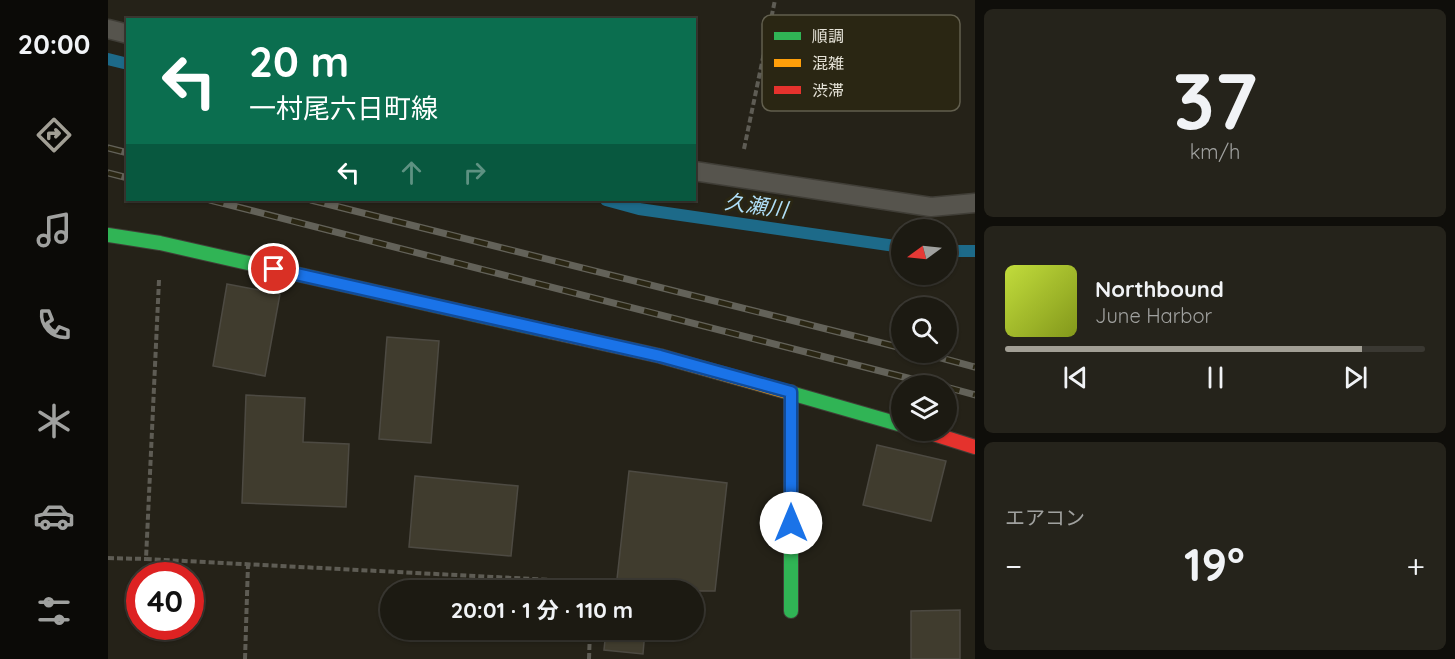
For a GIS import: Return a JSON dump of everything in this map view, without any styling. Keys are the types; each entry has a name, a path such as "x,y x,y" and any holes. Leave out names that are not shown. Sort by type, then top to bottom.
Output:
{"main road":[{"path":"108,235 160,243 660,356 891,422"},
{"path":"790,611 791,392"},
{"path":"956,441 975,447"}],"lane":[{"path":"108,29 126,34"},
{"path":"696,171 738,180 932,207 975,204"}],"path":[{"path":"772,15 775,0"},
{"path":"738,180 762,63"},
{"path":"146,559 160,243"},
{"path":"108,558 553,580"},
{"path":"245,659 248,564"},
{"path":"589,659 590,640"}],"building":[{"path":"227,284 280,294 265,376 213,366"},
{"path":"387,337 439,341 431,443 379,439"},
{"path":"246,395 305,398 303,442 349,444 346,507 242,503"},
{"path":"877,445 946,461 931,521 863,505"},
{"path":"629,471 727,483 715,591 704,591 704,580 617,580"},
{"path":"415,476 518,486 511,556 409,547"},
{"path":"960,610 960,659 911,659 911,611"},
{"path":"605,640 644,640 643,654 604,650"}],"waterway":[{"name":"久瀬川","path":"108,59 126,64"},
{"name":"久瀬川","path":"610,201 639,209 891,245"},
{"name":"久瀬川","path":"957,251 975,251"}],"railway":[{"path":"108,148 126,152"},
{"path":"108,173 126,178"},
{"path":"214,201 896,375"},
{"path":"315,201 891,345"},
{"path":"957,362 975,367"},
{"path":"957,390 975,395"}],"traffic: fast":[{"path":"108,235 160,243 552,332"},
{"path":"787,392 891,422"},
{"path":"791,392 791,611"}],"traffic: slow":[{"path":"552,332 660,356 787,392"}],"traffic: jam":[{"path":"956,441 975,447"}],"route":[{"path":"274,269 660,356 791,392 791,523"}]}
